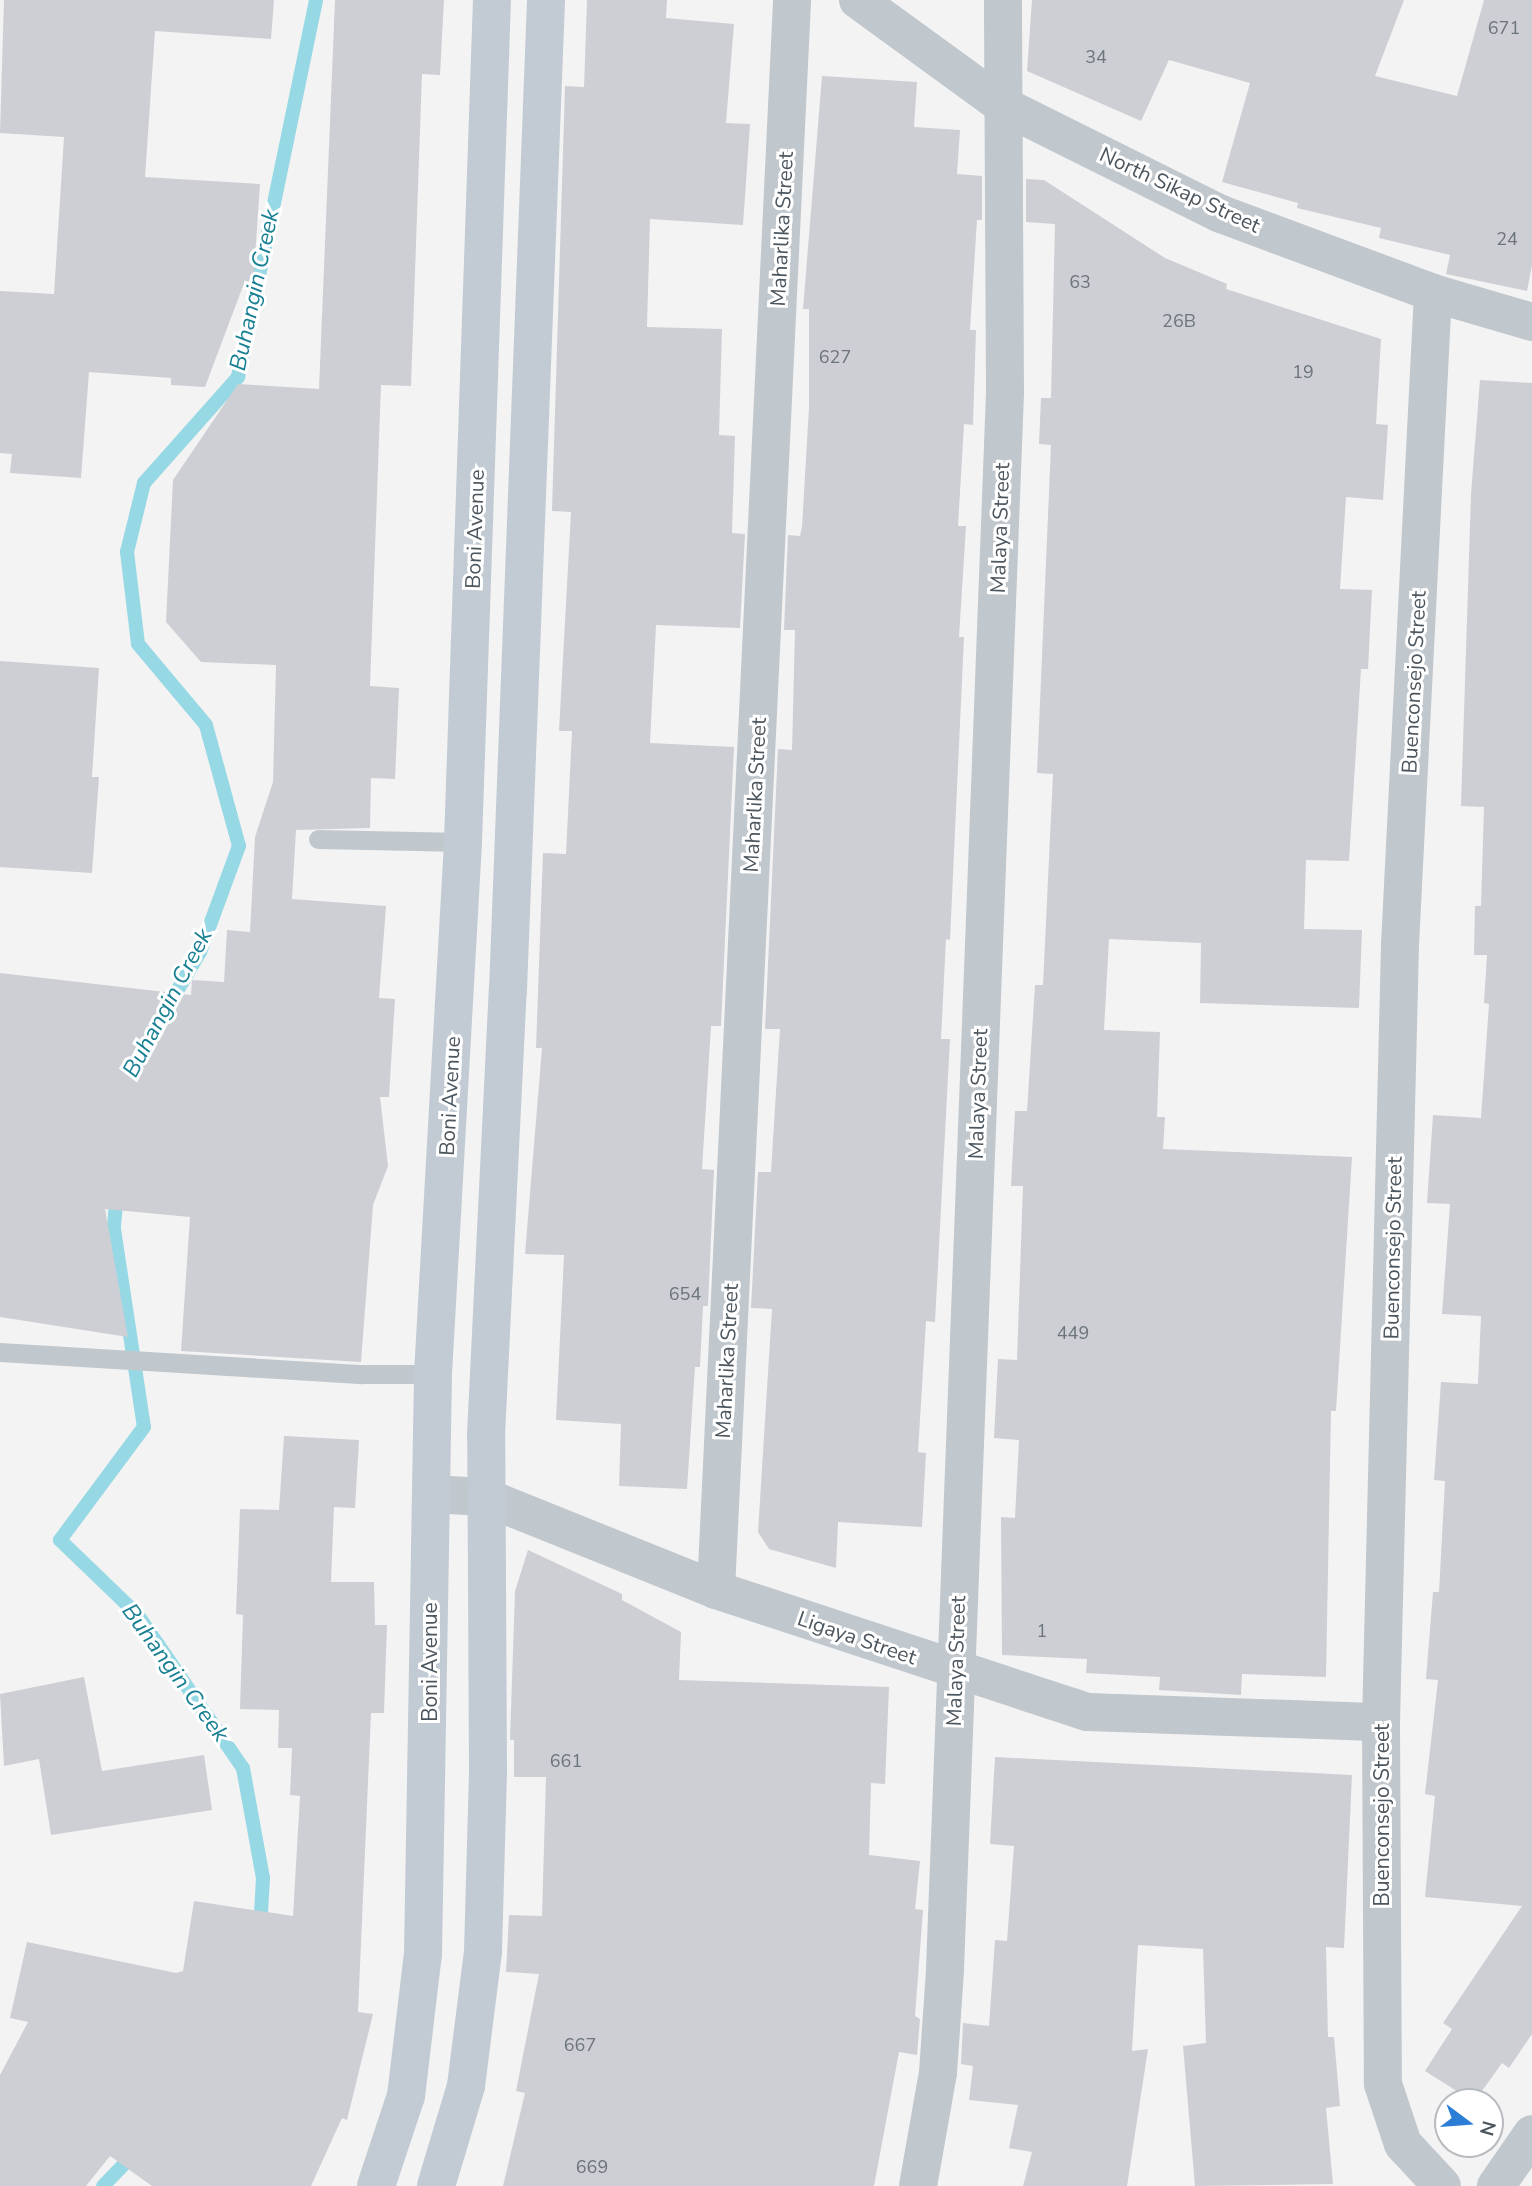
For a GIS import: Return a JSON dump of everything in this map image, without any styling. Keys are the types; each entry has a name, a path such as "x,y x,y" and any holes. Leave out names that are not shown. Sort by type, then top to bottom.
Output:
{"main road":[{"name":"Boni Avenue","path":"376,2186 406,2096 423,1954 433,1374 463,842 492,0"},
{"path":"436,2186 466,2086 482,1951 488,1773 485,1497 546,0"}],"street":[{"name":"Maharlika Street","path":"716,1590 792,0"},
{"name":"North Sikap Street","path":"858,0 1004,106 1221,214 1433,293 1532,322"},
{"name":"Malaya Street","path":"918,2186 939,2073 956,1671 1005,393 1003,0"},
{"name":"Buenconsejo Street","path":"1433,293 1400,945 1381,1723 1383,2084 1403,2144 1441,2186"},
{"name":"Ligaya Street","path":"431,1494 485,1497 716,1590 956,1671 1088,1712 1381,1723"},
{"path":"1496,2186 1532,2134"}],"lane":[{"path":"318,839 463,842"},
{"path":"0,1352 137,1358 362,1374 433,1374"}],"building":[{"path":"4,0 274,0 271,39 155,31 145,177 260,184 253,287 243,286 205,387 171,385 171,378 89,372 81,478 10,473 12,454 0,453 0,291 54,294 64,137 0,133"},
{"path":"335,0 444,0 440,75 422,74 411,386 381,385 370,686 399,688 395,779 371,778 370,828 296,830 292,899 386,906 379,998 395,999 389,1097 380,1097 388,1166 373,1205 361,1362 181,1351 190,1217 105,1209 128,1337 0,1317 0,973 191,995 192,980 224,982 227,930 250,932 255,837 273,782 276,665 201,662 166,622 173,480 238,384 319,389"},
{"path":"587,0 667,0 666,18 734,24 726,123 750,124 743,225 650,219 647,327 722,329 719,435 735,436 732,533 745,534 740,628 656,625 650,743 734,747 721,1026 711,1026 702,1169 714,1170 708,1306 703,1306 700,1367 695,1367 687,1489 619,1486 621,1424 556,1420 564,1255 525,1254 542,1048 536,1048 543,853 566,854 572,731 559,731 571,512 552,511 565,86 584,87"},
{"path":"1032,0 1404,0 1375,76 1457,96 1484,0 1532,0 1532,265 1527,291 1446,274 1450,255 1379,238 1381,228 1297,208 1298,203 1222,182 1250,83 1169,60 1141,121 1027,71"},
{"path":"822,76 917,82 914,127 960,130 957,174 982,176 982,220 977,220 970,330 976,330 973,425 964,424 958,526 966,526 959,637 964,637 950,940 946,939 941,1039 950,1039 935,1322 926,1321 918,1452 926,1453 922,1527 838,1522 836,1568 769,1549 758,1532 772,1309 751,1308 758,1172 771,1172 780,1029 765,1029 778,749 792,750 795,630 784,630 788,535 800,536 802,527 809,407 809,309 803,309"},
{"path":"1026,179 1044,180 1165,258 1227,284 1226,289 1381,339 1376,424 1388,425 1383,500 1346,497 1340,589 1372,590 1368,669 1361,669 1349,861 1306,860 1304,929 1362,930 1359,1008 1200,1003 1201,943 1109,939 1104,1030 1160,1032 1157,1117 1165,1117 1163,1149 1352,1157 1336,1411 1331,1411 1326,1677 1242,1674 1241,1695 1159,1690 1160,1677 1086,1673 1087,1659 1002,1655 1001,1517 1015,1518 1019,1440 994,1438 998,1359 1017,1360 1023,1186 1011,1186 1015,1111 1027,1111 1035,985 1043,985 1053,774 1037,773 1051,445 1039,444 1041,398 1051,398 1055,224 1026,222"},
{"path":"1480,380 1532,383 1532,2034 1509,2068 1502,2063 1484,2088 1452,2088 1425,2071 1452,2029 1443,2023 1522,1906 1425,1897 1435,1796 1425,1794 1438,1680 1426,1679 1433,1592 1439,1592 1445,1481 1434,1480 1441,1382 1478,1384 1481,1316 1442,1314 1450,1204 1427,1203 1433,1115 1481,1118 1489,1004 1484,1003 1487,955 1474,955 1475,906 1481,906 1484,807 1461,806 1471,494"},
{"path":"0,661 99,668 92,777 99,777 92,873 0,867"},
{"path":"284,1436 359,1440 355,1508 334,1507 331,1582 374,1582 375,1625 387,1625 384,1713 371,1713 358,2012 373,2014 347,2120 342,2118 311,2186 152,2186 110,2156 86,2186 0,2186 0,2075 28,2022 10,2018 27,1942 176,1973 183,1971 194,1901 293,1916 300,1796 290,1795 292,1748 278,1748 279,1710 240,1709 243,1615 236,1614 240,1509 279,1510"},
{"path":"528,1550 622,1594 622,1600 681,1632 679,1680 889,1687 885,1784 871,1783 869,1855 920,1861 915,1909 923,1910 915,2016 920,2019 917,2055 899,2052 874,2186 503,2186 525,2093 516,2091 539,1974 506,1972 509,1915 542,1916 546,1777 514,1777 514,1740 510,1740 515,1591"},
{"path":"84,1677 102,1771 204,1755 212,1810 51,1835 39,1759 4,1766 0,1694"},
{"path":"995,1757 1352,1775 1344,1948 1326,1947 1328,2037 1334,2037 1340,2106 1326,2108 1333,2184 1195,2186 1183,2046 1206,2043 1203,1949 1138,1945 1132,2051 1148,2049 1127,2186 1023,2186 1032,2152 1009,2148 1018,2105 969,2100 973,2066 961,2064 963,2023 989,2026 995,1940 1007,1941 1014,1846 990,1844"}],"waterway":[{"name":"Buhangin Creek","path":"167,1008 200,952 239,846 206,725 138,644 127,552 144,483 238,377 316,0"},
{"name":"Buhangin Creek","path":"117,1192 114,1229 144,1427 60,1540 137,1614 243,1768 263,1878 260,1930"},
{"name":"Buhangin Creek","path":"103,2186 136,2152"}]}
